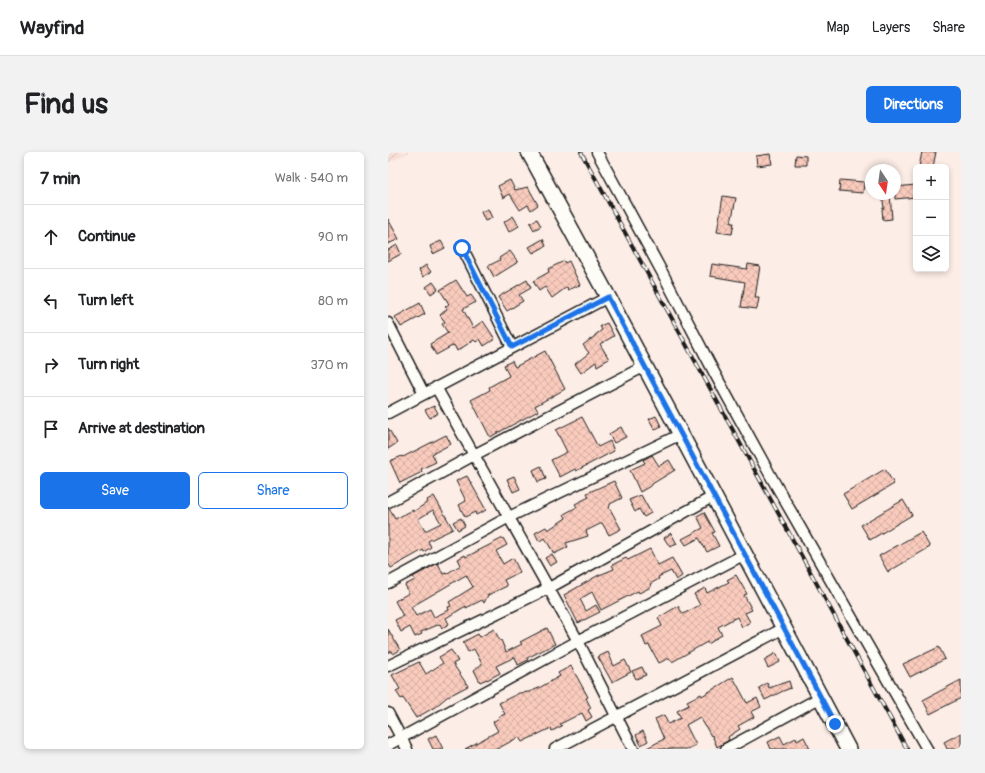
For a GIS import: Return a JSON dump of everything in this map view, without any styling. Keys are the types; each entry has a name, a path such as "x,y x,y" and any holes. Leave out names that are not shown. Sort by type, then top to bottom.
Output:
{"street":[{"path":"529,152 645,366 848,749"},
{"path":"597,152 722,387 927,749"},
{"path":"462,248 512,347"},
{"path":"388,413 608,297"},
{"path":"388,324 424,394"},
{"path":"388,502 474,455 645,366"},
{"path":"436,387 578,641 633,749"},
{"path":"388,583 509,517 681,434"},
{"path":"388,666 548,588 714,496"},
{"path":"388,744 578,641 745,554"},
{"path":"554,749 784,628"},
{"path":"726,749 821,697"},
{"path":"388,713 407,749"}],"shaded area":[{"path":"388,152 409,152 388,163"}],"building":[{"path":"922,152 936,152 934,164 920,164"},
{"path":"770,154 772,164 757,166 756,156"},
{"path":"796,155 806,156 806,165 795,165"},
{"path":"510,180 515,190 528,187 538,205 531,210 528,205 520,210 510,194 503,198 498,186"},
{"path":"840,180 864,182 863,193 839,191"},
{"path":"913,185 913,197 901,198 901,186"},
{"path":"723,196 736,198 731,223 734,223 732,234 717,232"},
{"path":"883,200 890,200 892,219 883,220 882,209 884,208"},
{"path":"488,209 492,218 485,221 481,212"},
{"path":"513,216 519,226 509,232 504,222"},
{"path":"388,219 399,239 388,244"},
{"path":"537,219 541,226 534,230 530,223"},
{"path":"543,239 546,246 533,253 529,247"},
{"path":"441,241 445,248 433,254 430,246"},
{"path":"397,245 401,254 388,261 388,250"},
{"path":"510,251 518,262 494,277 488,266 500,260 499,258"},
{"path":"564,261 565,263 569,261 580,285 568,290 567,287 552,298 545,287 539,291 533,281 549,272 548,269"},
{"path":"712,264 747,269 748,264 760,266 755,298 759,298 757,309 741,307 745,282 710,276"},
{"path":"426,265 431,272 423,277 419,270"},
{"path":"456,280 467,297 471,295 476,302 463,309 473,328 483,321 495,339 484,346 480,339 476,342 474,340 457,351 454,345 436,355 430,344 448,333 442,324 445,322 440,315 447,309 445,307 449,304 440,290"},
{"path":"527,280 531,288 519,295 523,301 507,311 498,297"},
{"path":"433,282 438,289 431,294 426,287"},
{"path":"420,303 425,314 401,327 395,317"},
{"path":"607,323 614,336 600,344 609,359 597,366 596,362 581,373 575,364 589,353 583,345 602,330 600,326"},
{"path":"545,351 565,389 535,406 538,411 490,437 471,400 490,390 489,387 509,376 504,365 512,361 515,367"},
{"path":"434,406 438,413 430,418 425,410"},
{"path":"656,416 661,426 655,430 649,419"},
{"path":"582,417 598,447 610,441 614,451 576,471 575,469 560,477 551,460 567,452 556,430"},
{"path":"621,427 626,437 614,443 609,434"},
{"path":"388,428 397,443 388,449"},
{"path":"446,435 451,444 432,454 436,462 421,469 422,472 400,483 390,461 402,456 403,457"},
{"path":"652,455 659,466 669,460 675,470 640,492 630,470 645,463 643,460"},
{"path":"541,466 546,479 538,482 533,470"},
{"path":"885,469 894,484 852,509 843,494"},
{"path":"467,476 486,510 476,515 475,512 465,517 459,505 466,501 456,481"},
{"path":"514,476 520,489 513,492 507,479"},
{"path":"614,481 622,498 610,504 609,507 621,529 609,535 602,523 586,531 588,536 566,543 568,547 554,554 545,538 539,541 535,533 546,527 548,530 566,518 564,514 577,507 575,504 589,497 587,493"},
{"path":"641,495 651,513 644,517 639,509 635,512 629,500"},
{"path":"434,496 453,529 428,541 431,547 424,552 423,550 391,568 388,563 388,508 395,519 413,510 413,512 428,502 427,500","holes":["433,510 441,523 425,531 418,519"]},
{"path":"903,500 912,515 870,540 861,525"},
{"path":"704,512 715,532 712,533 719,546 707,552 699,538 686,545 682,539 703,528 697,516"},
{"path":"461,518 465,526 458,530 453,522"},
{"path":"921,532 930,547 888,572 879,556"},
{"path":"671,533 677,544 670,547 664,538"},
{"path":"503,538 507,545 496,551 503,564 513,558 520,572 504,580 507,586 488,595 484,603 482,600 466,608 466,606 446,618 449,624 442,628 440,624 421,632 422,634 415,637 410,627 401,632 395,620 403,616 395,601 409,593 405,585 415,580 413,577 438,563 443,574 446,574 461,565 458,559 465,555 466,557","holes":["466,575 473,587 449,602 451,606 448,607 449,610 434,617 430,609 416,616 411,607"]},
{"path":"650,549 658,565 672,558 682,576 676,580 671,571 658,577 659,579 650,584 651,587 639,593 638,591 601,610 592,592 580,599 586,611 596,605 600,612 578,623 564,595 597,576 614,569 612,565 626,558 628,560"},
{"path":"552,554 557,562 550,566 545,558"},
{"path":"736,575 747,594 744,595 752,610 745,613 750,622 742,627 737,617 718,627 722,635 708,644 707,642 672,662 669,658 659,663 649,645 646,646 642,636 662,626 658,618 678,606 683,614 700,605 694,594 705,588 707,593 729,582 727,580"},
{"path":"547,628 555,644 527,658 528,660 518,665 515,657 496,666 500,673 480,682 474,670 482,664 474,649 468,652 463,642 478,634 480,637 494,629 506,652 522,644 520,642"},
{"path":"388,629 400,650 393,654 392,651 388,653"},
{"path":"939,647 945,659 910,677 903,664"},
{"path":"451,650 458,661 453,664 468,686 447,697 435,707 416,718 403,698 401,699 396,691 400,689 392,675 419,662 426,674 443,663 439,657"},
{"path":"608,652 614,666 625,660 631,672 612,682 598,657"},
{"path":"776,653 780,662 768,668 764,660"},
{"path":"571,666 588,697 586,698 591,708 588,710 592,717 586,721 582,713 560,724 562,726 552,731 551,728 522,742 519,737 497,749 465,749 498,731 493,722 499,718 498,717 505,714 499,703 519,693 529,692 539,688 560,676 558,673"},
{"path":"642,667 646,675 636,679 632,671"},
{"path":"733,677 747,703 757,698 761,707 751,712 754,717 738,726 740,729 728,737 729,740 717,747 712,735 711,736 700,717 686,725 696,745 688,749 645,749 664,739 655,719 664,715 668,724 681,718 677,711 689,705 687,701 701,694 702,696"},
{"path":"961,680 961,698 930,714 923,700"},
{"path":"789,681 791,688 765,700 759,688 767,683 769,688"},
{"path":"643,731 648,741 641,745 636,735"},
{"path":"961,733 961,749 947,749 944,742"},
{"path":"436,735 443,749 433,749 428,739"},
{"path":"780,736 784,744 796,738 797,741 804,737 810,749 771,749 768,742"}],"railway":[{"path":"581,152 907,749"}],"route":[{"path":"462,248 512,347 608,297 835,724"}]}
